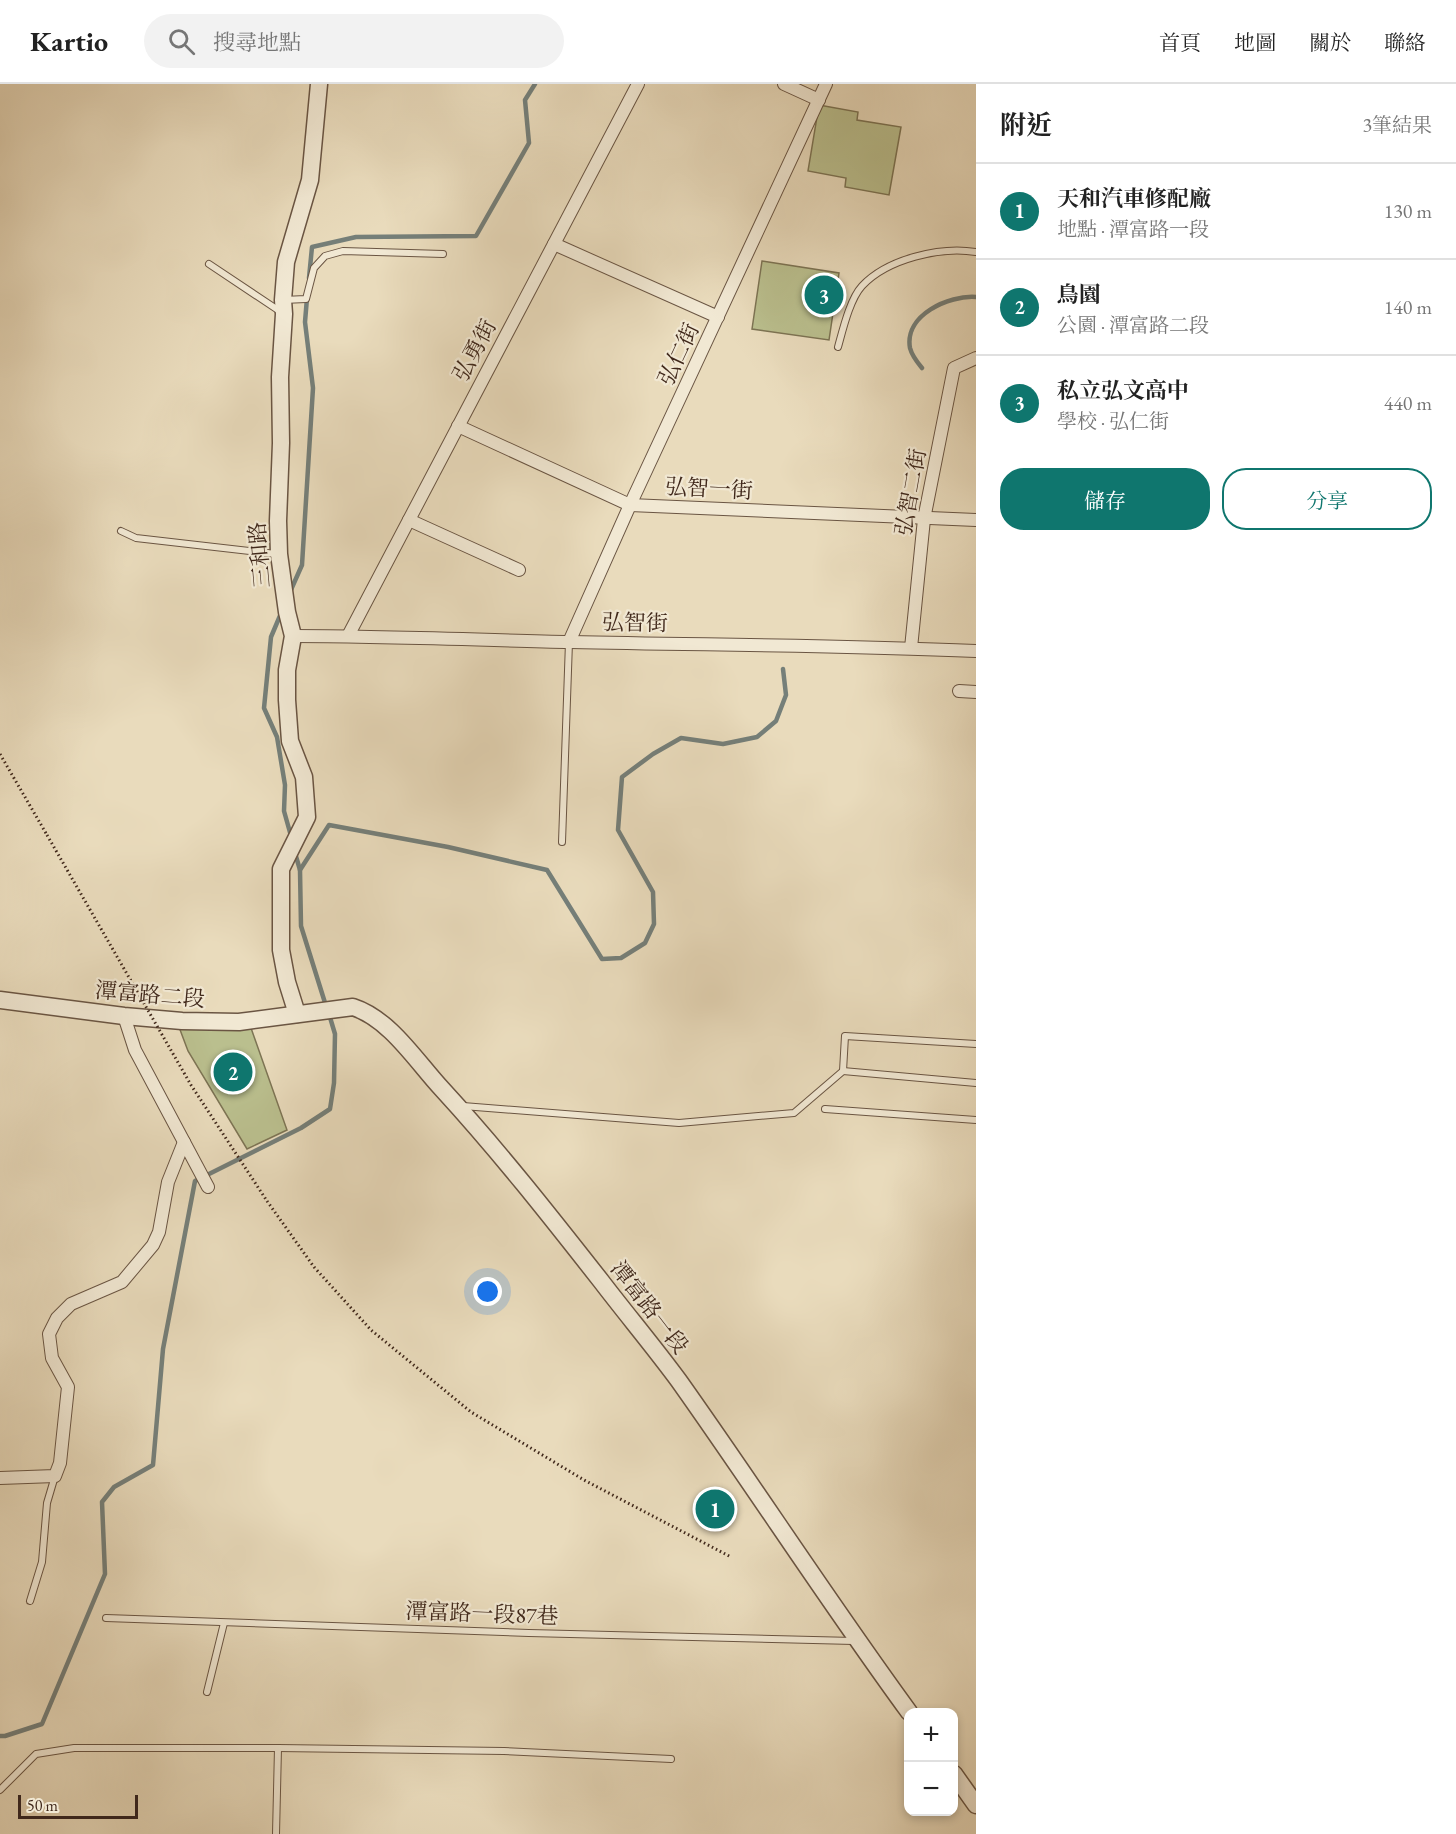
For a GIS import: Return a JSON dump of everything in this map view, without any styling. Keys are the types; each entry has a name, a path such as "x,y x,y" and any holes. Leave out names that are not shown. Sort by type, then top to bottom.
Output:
{"street":[{"name":"三和路","path":"304,1013 287,982 281,950 281,869 307,817 304,777 290,741 288,710 288,670 293,636 287,612 279,554 280,377 286,262 310,180 320,84"},
{"name":"弘勇街","path":"348,636 638,84"},
{"path":"784,84 819,100"},
{"name":"弘仁街","path":"569,642 630,505 826,84"},
{"path":"554,244 718,317"},
{"name":"弘智二街","path":"910,648 924,519 954,368 976,358"},
{"name":"弘智一街","path":"458,426 630,505 976,520"},
{"path":"409,520 519,570"},
{"name":"弘智街","path":"293,636 976,651"},
{"path":"959,691 976,692"},
{"name":"潭富路二段","path":"0,1000 182,1021 239,1022 304,1013"},
{"name":"潭富路一段","path":"304,1013 353,1007 377,1018 458,1106 561,1230 677,1379 905,1708"},
{"path":"124,1016 135,1050 207,1185"},
{"path":"0,1478 55,1476 60,1462 68,1387 52,1358 49,1334 57,1318 71,1304 122,1282 153,1245 159,1232 168,1182 184,1142"},
{"path":"958,1780 976,1805"}],"lane":[{"path":"838,347 848,314 861,287 881,271 906,259 943,252 967,250 976,252"},
{"path":"209,264 284,308 306,298 314,267 326,256 343,251 444,254"},
{"path":"121,531 136,538 279,554"},
{"path":"562,842 569,642"},
{"path":"843,1071 845,1036 976,1044"},
{"path":"458,1106 679,1123 794,1113 843,1071 976,1083"},
{"path":"825,1109 976,1120"},
{"path":"30,1601 42,1562 47,1503 55,1476"},
{"name":"潭富路一段87巷","path":"106,1617 529,1633 858,1641"},
{"path":"207,1692 224,1623"},
{"path":"0,1790 36,1754 74,1748 504,1751 671,1759"},
{"path":"276,1834 278,1748"}],"path":[{"path":"0,754 191,1085 267,1201 314,1267 371,1330 471,1412 584,1480 731,1557"}],"green space":[{"path":"819,105 858,112 857,120 901,127 889,195 845,187 846,178 808,171"},
{"path":"762,261 839,273 829,340 752,329"},
{"path":"179,1027 251,1028 287,1130 247,1149 188,1051"}],"waterway":[{"path":"309,278 312,247 356,237 476,236 529,143 525,100 535,84"},
{"path":"922,368 910,348 910,336 914,326 931,309 953,299 976,297"},
{"path":"290,592 302,565 313,388 305,322 307,298"},
{"path":"282,611 271,637 264,708 277,737 285,785 284,811 291,836"},
{"path":"326,1006 301,926 300,870 329,825 448,847 547,870 602,959 621,958 645,943 654,924 653,892 618,830 622,777 653,754 681,738 723,744 757,737 776,721 786,695 783,669"},
{"path":"295,853 300,870"},
{"path":"0,1736 42,1724 105,1574 102,1502 114,1487 153,1465 163,1349 195,1181 301,1128 330,1109 334,1083 335,1034 329,1014"}],"place":[{"name":"私立弘文高中","path":"824,295"},
{"name":"鳥園","path":"233,1072"},
{"name":"天和汽車修配廠","path":"715,1509"}]}
